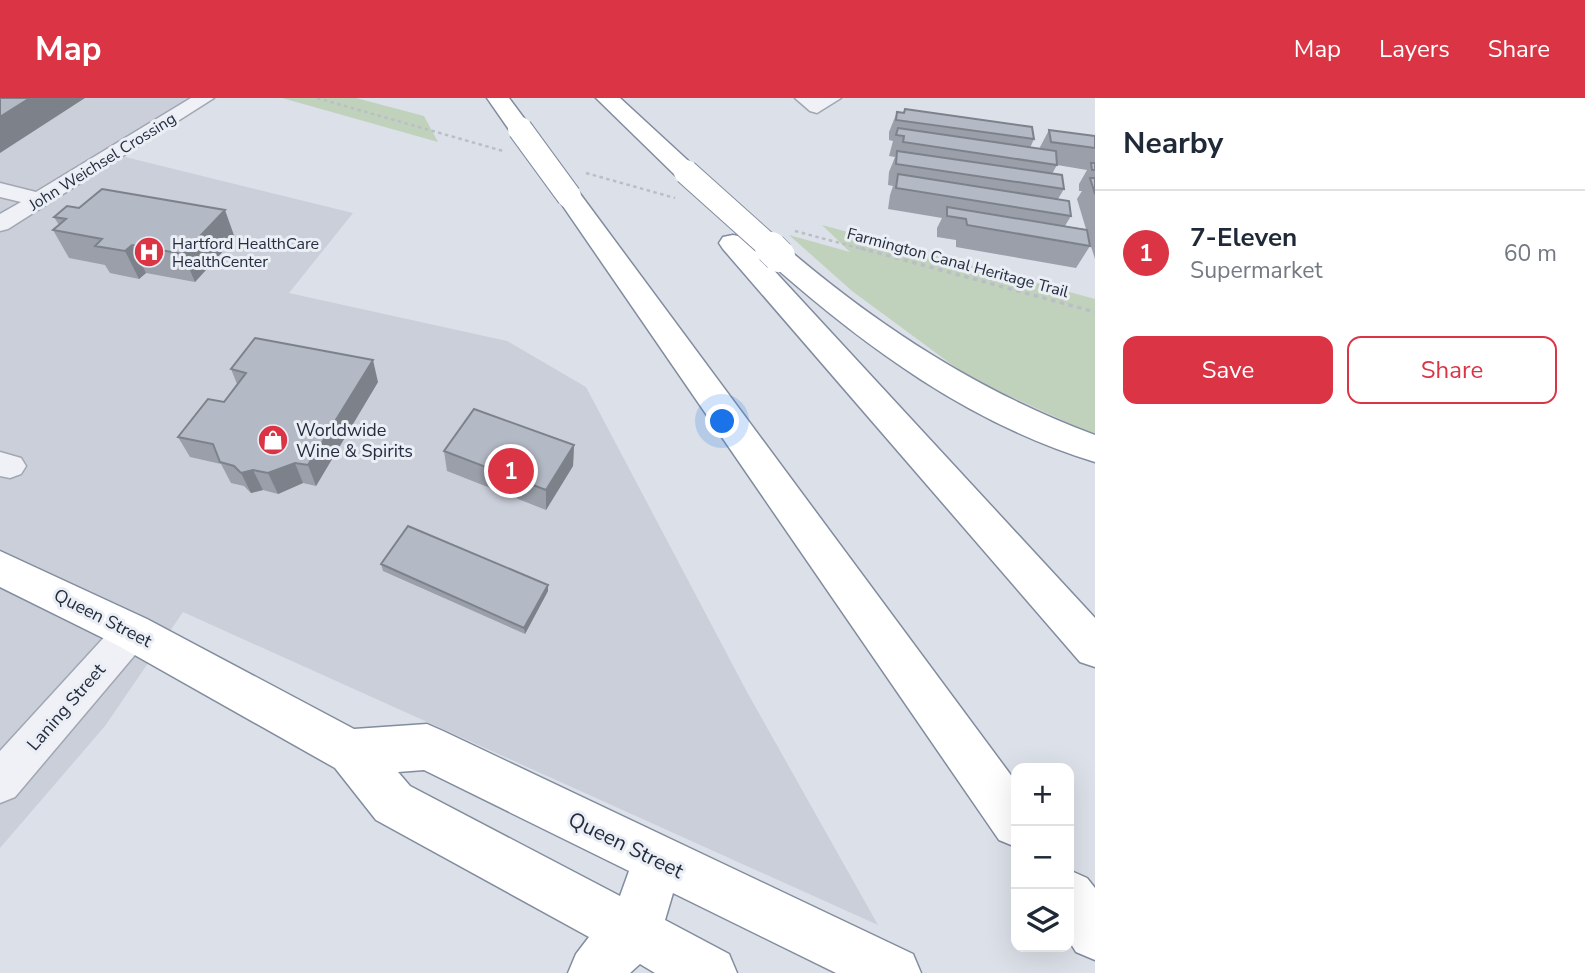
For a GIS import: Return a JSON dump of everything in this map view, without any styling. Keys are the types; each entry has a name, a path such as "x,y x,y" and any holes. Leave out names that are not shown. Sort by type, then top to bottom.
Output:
{"highway":[{"path":"498,98 1011,816"},
{"path":"604,98 675,169 852,319 933,376 1020,420 1095,449"},
{"path":"675,169 733,243 1095,648"},
{"name":"Queen Street","path":"0,568 132,632 351,752 393,803 640,954 709,973"},
{"name":"Queen Street","path":"351,752 427,747 894,973"},
{"path":"595,973 602,961 640,954 658,860"},
{"path":"1074,903 1095,933"}],"street":[{"name":"John Weichsel Crossing","path":"0,224 204,98"},
{"path":"805,98 817,107 831,98"},
{"path":"0,190 38,199"},
{"name":"Laning Street","path":"0,782 132,632"}],"path":[{"name":"Farmington Canal Heritage Trail","path":"814,236 1095,312"}],"shaded area":[{"path":"0,98 190,98 109,153 353,213 289,293 507,341 586,387 747,692 878,925 183,612 105,726 0,848"}],"green space":[{"path":"282,98 356,98 424,116 438,142"},
{"path":"822,225 1095,299 1095,435 970,378 852,291 789,235 850,252"}],"building":[{"path":"0,98 30,98 0,117"},
{"path":"905,109 1032,127 1034,139 896,120 897,112 904,113"},
{"path":"898,128 1056,151 1057,165 903,142 904,136 896,135"},
{"path":"1049,130 1095,136 1095,148 1051,142"},
{"path":"897,151 1062,175 1064,189 896,164"},
{"path":"898,174 1069,201 1071,216 896,188"},
{"path":"1090,178 1095,178 1095,194"},
{"path":"102,189 225,210 183,254 132,245 125,251 95,246 102,239 53,230 66,219 54,217 67,206 79,208"},
{"path":"947,207 1087,230 1090,246 967,225 966,219 947,216"},
{"name":"Worldwide Wine & Spirits","path":"255,338 373,360 308,465 295,463 268,473 253,470 241,473 234,466 220,462 213,444 178,437 208,399 224,402 246,373 231,369"},
{"path":"474,409 574,445 546,490 444,451"},
{"path":"408,526 548,585 524,628 381,564"}],"place":[{"name":"Hartford HealthCare HealthCenter","path":"149,252"},
{"name":"Worldwide Wine & Spirits","path":"273,440"},
{"name":"7-Eleven","path":"511,471"}]}
